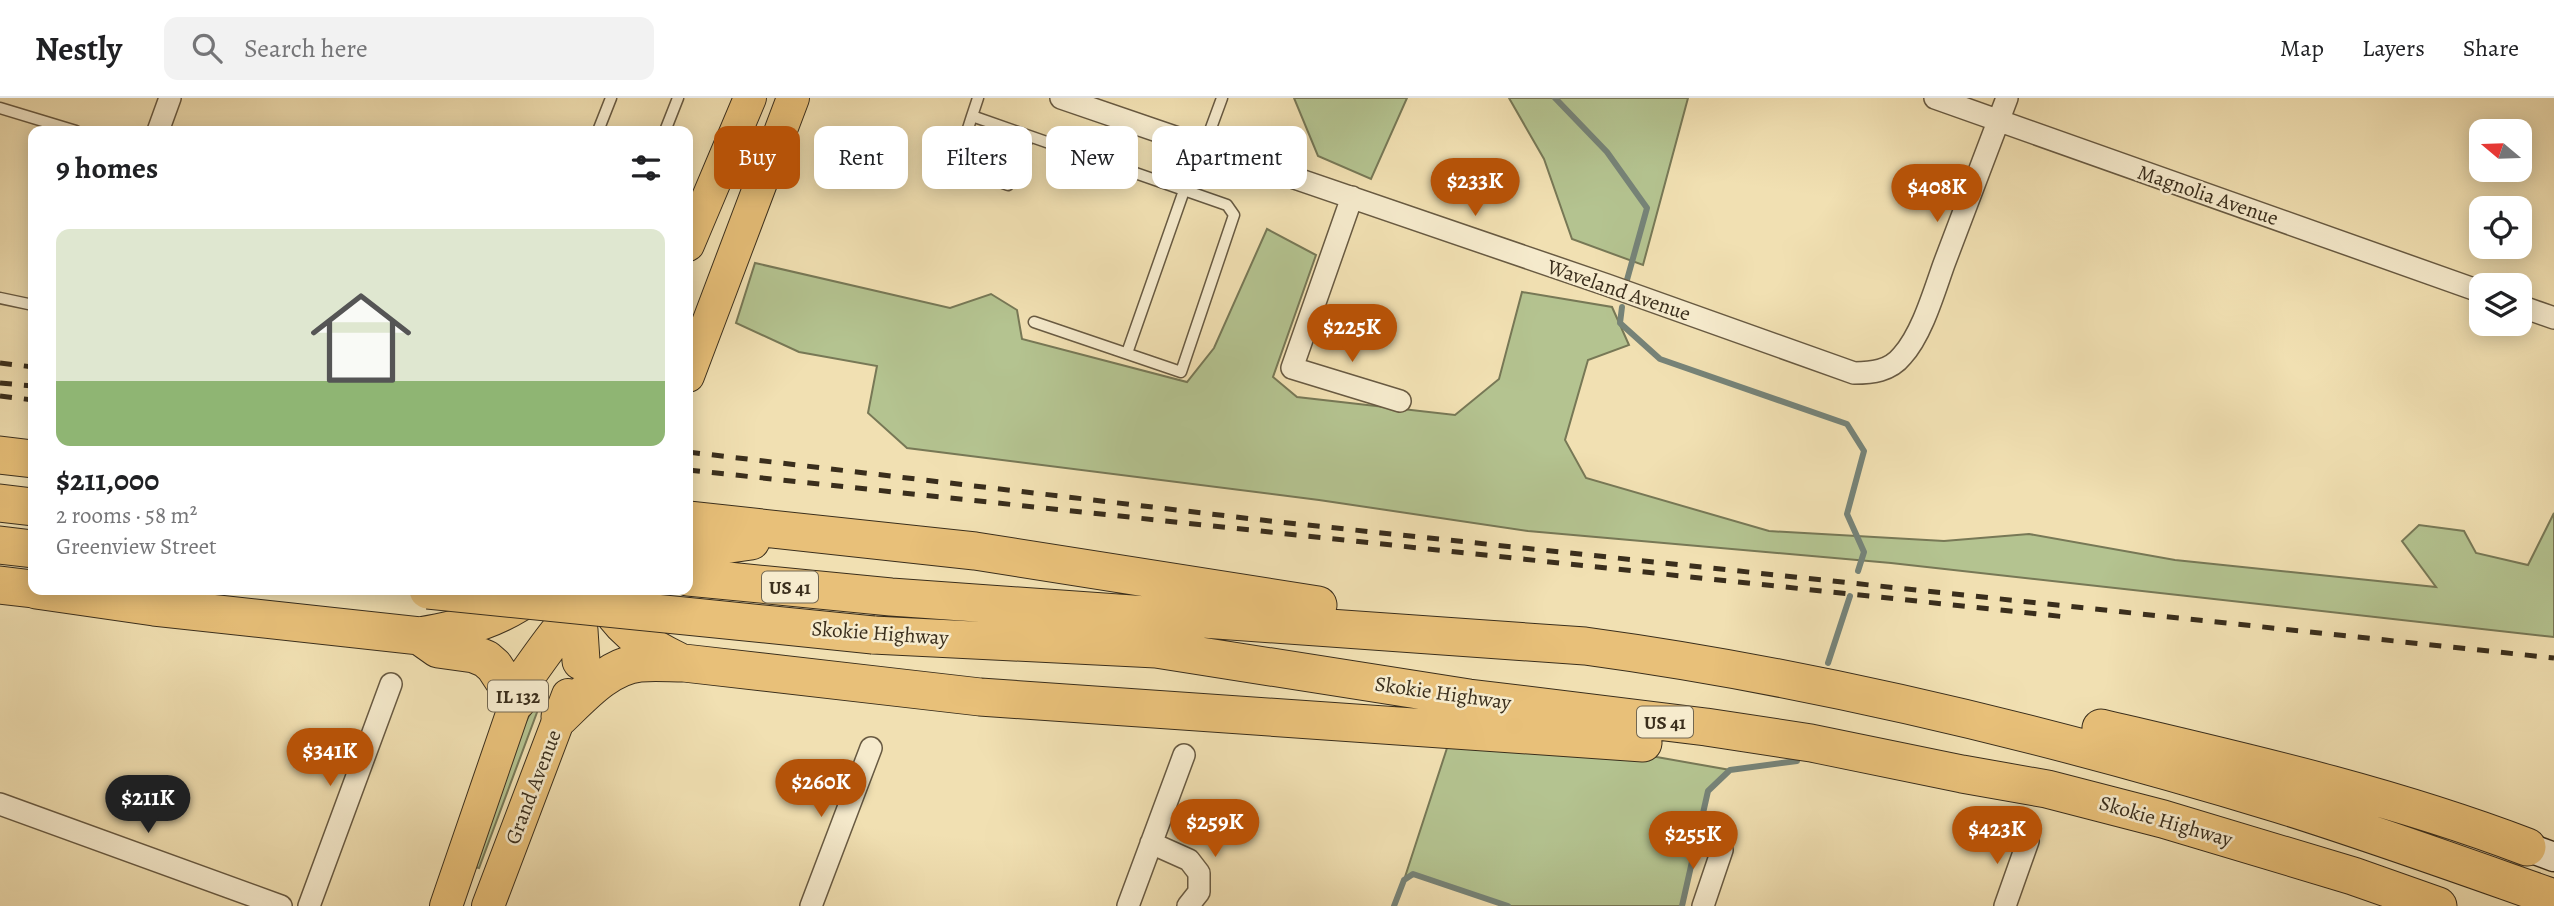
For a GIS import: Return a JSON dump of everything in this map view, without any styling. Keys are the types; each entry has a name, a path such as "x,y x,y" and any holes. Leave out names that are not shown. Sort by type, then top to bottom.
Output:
{"highway":[{"path":"0,455 28,458"},
{"path":"0,467 28,469"},
{"path":"0,503 28,506"},
{"path":"693,521 975,551 1585,646"},
{"path":"693,549 737,544 793,532"},
{"path":"0,545 28,548"},
{"name":"Skokie Highway","path":"693,577 891,597 1585,646 1693,661 1852,692 2178,774 2282,805 2554,898"},
{"path":"0,584 28,589"},
{"path":"69,595 420,636 448,631 506,612 531,595"},
{"name":"Skokie Highway","path":"477,595 873,635 1156,649 1469,698 1798,741 1962,775 2047,789 2163,819 2353,876 2438,906"},
{"path":"420,636 438,649 474,654 486,659 520,691 585,595"},
{"path":"581,661 579,630 586,595"},
{"path":"587,595 610,611 631,634 656,651 684,663"},
{"path":"1693,661 1882,682 2031,712 2358,790 2455,820 2540,852"},
{"path":"560,717 594,684 610,674 638,663 684,663 980,697 1694,746 1962,775"}],"main road":[{"path":"693,233 750,98"},
{"path":"693,363 793,98"},
{"name":"Grand Avenue","path":"488,906 581,661"},
{"name":"Grand Avenue","path":"446,906 520,691"}],"street":[{"path":"160,126 170,98"},
{"name":"Waveland Avenue","path":"1061,98 1152,129"},
{"name":"Magnolia Avenue","path":"1936,98 2469,287"},
{"path":"1998,120 2007,98"},
{"name":"Waveland Avenue","path":"1307,182 1854,373 1871,373 1887,368 1901,358 1911,344 1933,294 1998,120"},
{"path":"1352,197 1292,368 1400,401"},
{"path":"2532,310 2554,318"},
{"path":"309,906 391,684"},
{"path":"811,906 871,748"},
{"path":"1128,906 1184,755"},
{"path":"0,804 281,906"},
{"path":"2005,906 2028,841"},
{"path":"1151,842 1189,860 1199,873 1199,892 1188,906"},
{"path":"1703,906 1722,850"}],"lane":[{"path":"600,126 611,98"},
{"path":"667,126 678,98"},
{"path":"969,126 978,98"},
{"path":"1210,126 1222,98"},
{"path":"0,108 59,126"},
{"path":"972,116 1000,126"},
{"path":"1032,137 1227,205 1234,215 1181,372 1034,322"},
{"path":"1127,353 1186,191"},
{"path":"0,298 28,304"}],"green space":[{"path":"1294,98 1407,98 1371,179 1318,156"},
{"path":"1509,98 1688,98 1643,265 1572,239 1544,159"},
{"path":"1267,229 1316,255 1273,377 1297,397 1455,415 1499,379 1522,292 1612,307 1629,345 1588,360 1565,440 1586,478 1769,531 1944,541 2029,534 2175,560 2436,587 2402,541 2419,525 2464,531 2476,553 2528,565 2554,513 2554,637 1891,563 1528,531 1319,500 907,448 868,413 877,366 799,352 736,323 755,263 950,308 991,294 1017,310 1022,339 1187,382 1214,348"},
{"path":"539,697 542,699 479,868 475,867 522,729"},
{"path":"1448,745 1651,756 1730,770 1708,791 1682,906 1508,906 1413,874 1404,880"}],"waterway":[{"path":"1555,98 1607,152 1647,208 1625,287"},
{"path":"1622,307 1620,323 1660,359 1847,424 1864,451 1847,514 1864,552 1858,571"},
{"path":"1828,663 1850,596"},
{"path":"1682,906 1708,791 1730,770 1797,761"},
{"path":"1394,906 1404,880 1413,874 1508,906"}],"railway":[{"path":"0,363 28,366"},
{"path":"0,383 28,386"},
{"path":"0,396 28,399"},
{"path":"693,453 1270,521 2554,658"},
{"path":"693,471 2066,617"}]}
